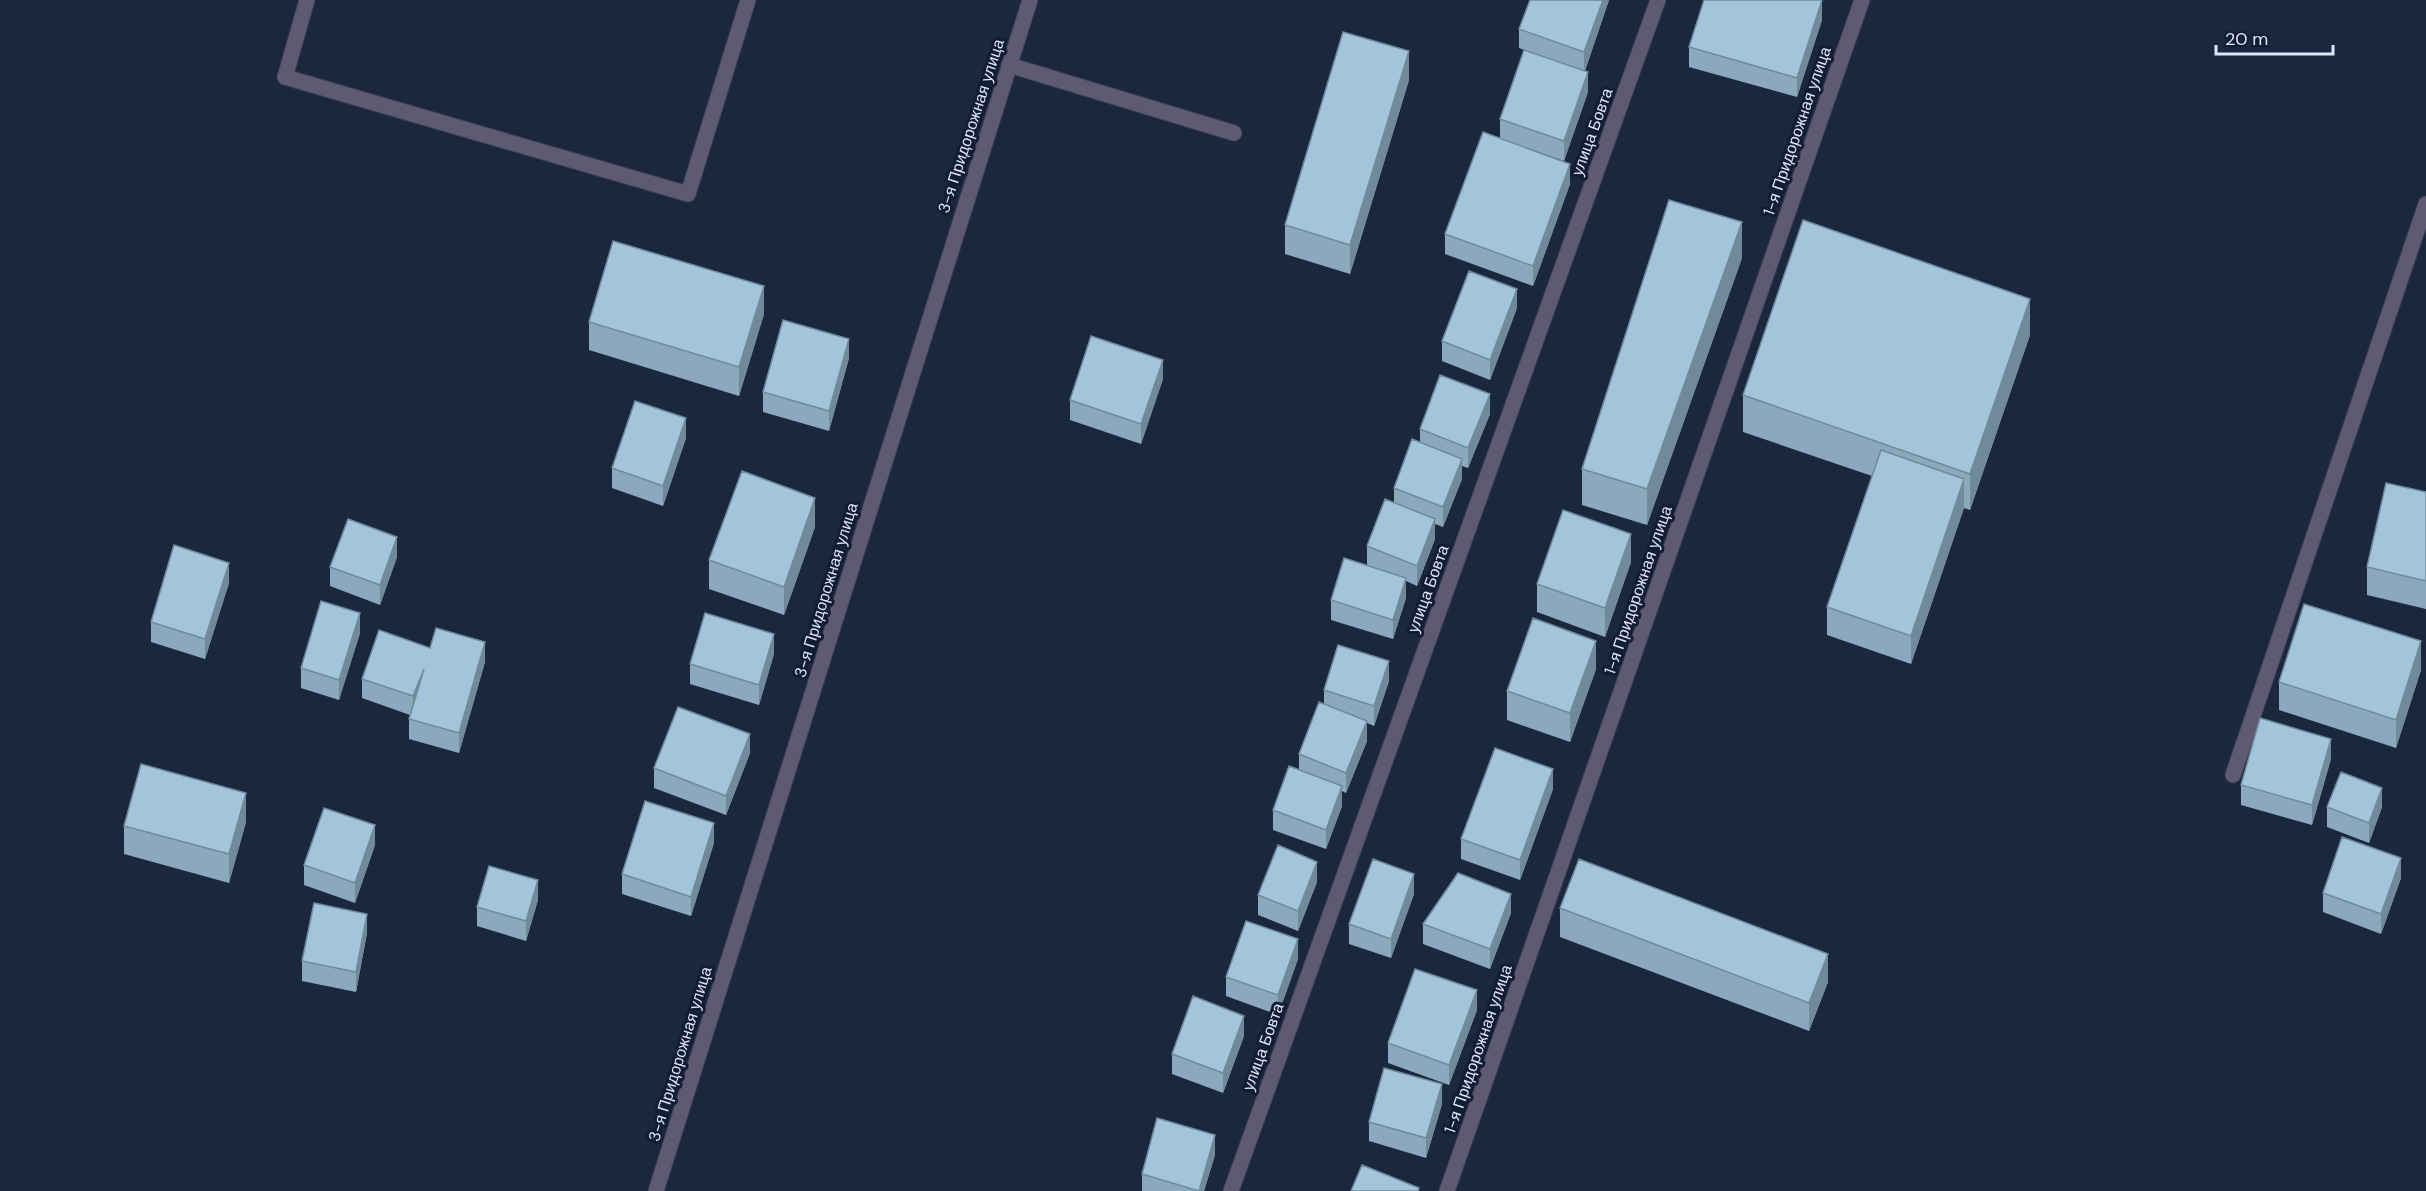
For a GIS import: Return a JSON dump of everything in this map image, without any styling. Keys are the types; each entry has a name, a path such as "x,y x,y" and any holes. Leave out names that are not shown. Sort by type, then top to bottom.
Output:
{"lane":[{"path":"307,0 285,77 688,194 748,0"},
{"name":"3-я Придорожная улица","path":"656,1191 1030,0"},
{"name":"улица Бовта","path":"1231,1191 1658,0"},
{"name":"1-я Придорожная улица","path":"1448,1191 1862,0"},
{"path":"1009,65 1233,133"},
{"path":"2233,775 2426,204"}],"building":[{"path":"1530,0 1603,0 1584,52 1519,29"},
{"path":"1704,0 1822,0 1797,78 1689,47"},
{"path":"1343,32 1409,51 1350,245 1285,225"},
{"path":"1524,50 1588,72 1564,141 1500,119"},
{"path":"1483,132 1570,164 1533,266 1445,234"},
{"path":"1669,200 1742,222 1647,489 1582,469"},
{"path":"1803,220 2030,299 1970,474 1743,395"},
{"path":"613,241 764,286 739,367 589,322"},
{"path":"1469,271 1517,289 1490,360 1442,341"},
{"path":"783,320 849,339 829,411 763,392"},
{"path":"1091,336 1163,360 1141,424 1070,400"},
{"path":"1440,375 1490,394 1468,448 1420,429"},
{"path":"635,401 686,418 663,486 612,468"},
{"path":"1412,439 1462,459 1443,507 1394,488"},
{"path":"1881,450 1964,479 1911,636 1827,607"},
{"path":"742,471 815,498 784,587 709,560"},
{"path":"2386,483 2426,492 2426,581 2367,567"},
{"path":"1385,499 1435,519 1417,566 1367,546"},
{"path":"1563,510 1631,534 1605,608 1537,584"},
{"path":"348,519 397,537 380,585 330,567"},
{"path":"174,545 229,563 205,639 151,622"},
{"path":"1344,558 1406,578 1393,620 1331,600"},
{"path":"321,601 360,613 339,680 301,668"},
{"path":"2304,604 2421,641 2396,720 2279,682"},
{"path":"705,613 774,634 759,685 690,664"},
{"path":"1533,618 1596,641 1570,713 1507,691"},
{"path":"436,628 485,642 459,733 409,719 424,669 413,696 362,679 379,630 430,648"},
{"path":"1338,645 1389,661 1374,706 1324,690"},
{"path":"1319,702 1367,721 1346,773 1299,754"},
{"path":"678,707 750,734 726,796 654,768"},
{"path":"2260,718 2331,739 2312,805 2241,785"},
{"path":"1495,748 1553,769 1520,860 1461,839"},
{"path":"141,764 246,793 229,854 124,826"},
{"path":"1289,766 1342,786 1326,830 1273,810"},
{"path":"2341,772 2382,788 2369,823 2327,807"},
{"path":"645,801 714,823 691,897 622,874"},
{"path":"324,808 375,825 355,883 304,865"},
{"path":"2342,837 2401,858 2381,914 2323,893"},
{"path":"1278,845 1317,862 1298,911 1258,895"},
{"path":"1373,859 1414,874 1391,939 1349,924"},
{"path":"1579,859 1828,954 1809,1003 1560,908"},
{"path":"489,866 538,880 526,921 477,907"},
{"path":"1458,873 1511,894 1490,949 1423,924"},
{"path":"314,903 367,914 356,972 302,961"},
{"path":"1246,921 1298,939 1278,995 1226,977"},
{"path":"1415,969 1477,990 1449,1065 1388,1043"},
{"path":"1193,996 1244,1016 1223,1073 1172,1054"},
{"path":"1384,1068 1442,1084 1426,1138 1369,1122"},
{"path":"1157,1118 1215,1135 1199,1191 1142,1174"},
{"path":"1362,1165 1419,1188 1418,1191 1351,1191"}]}
